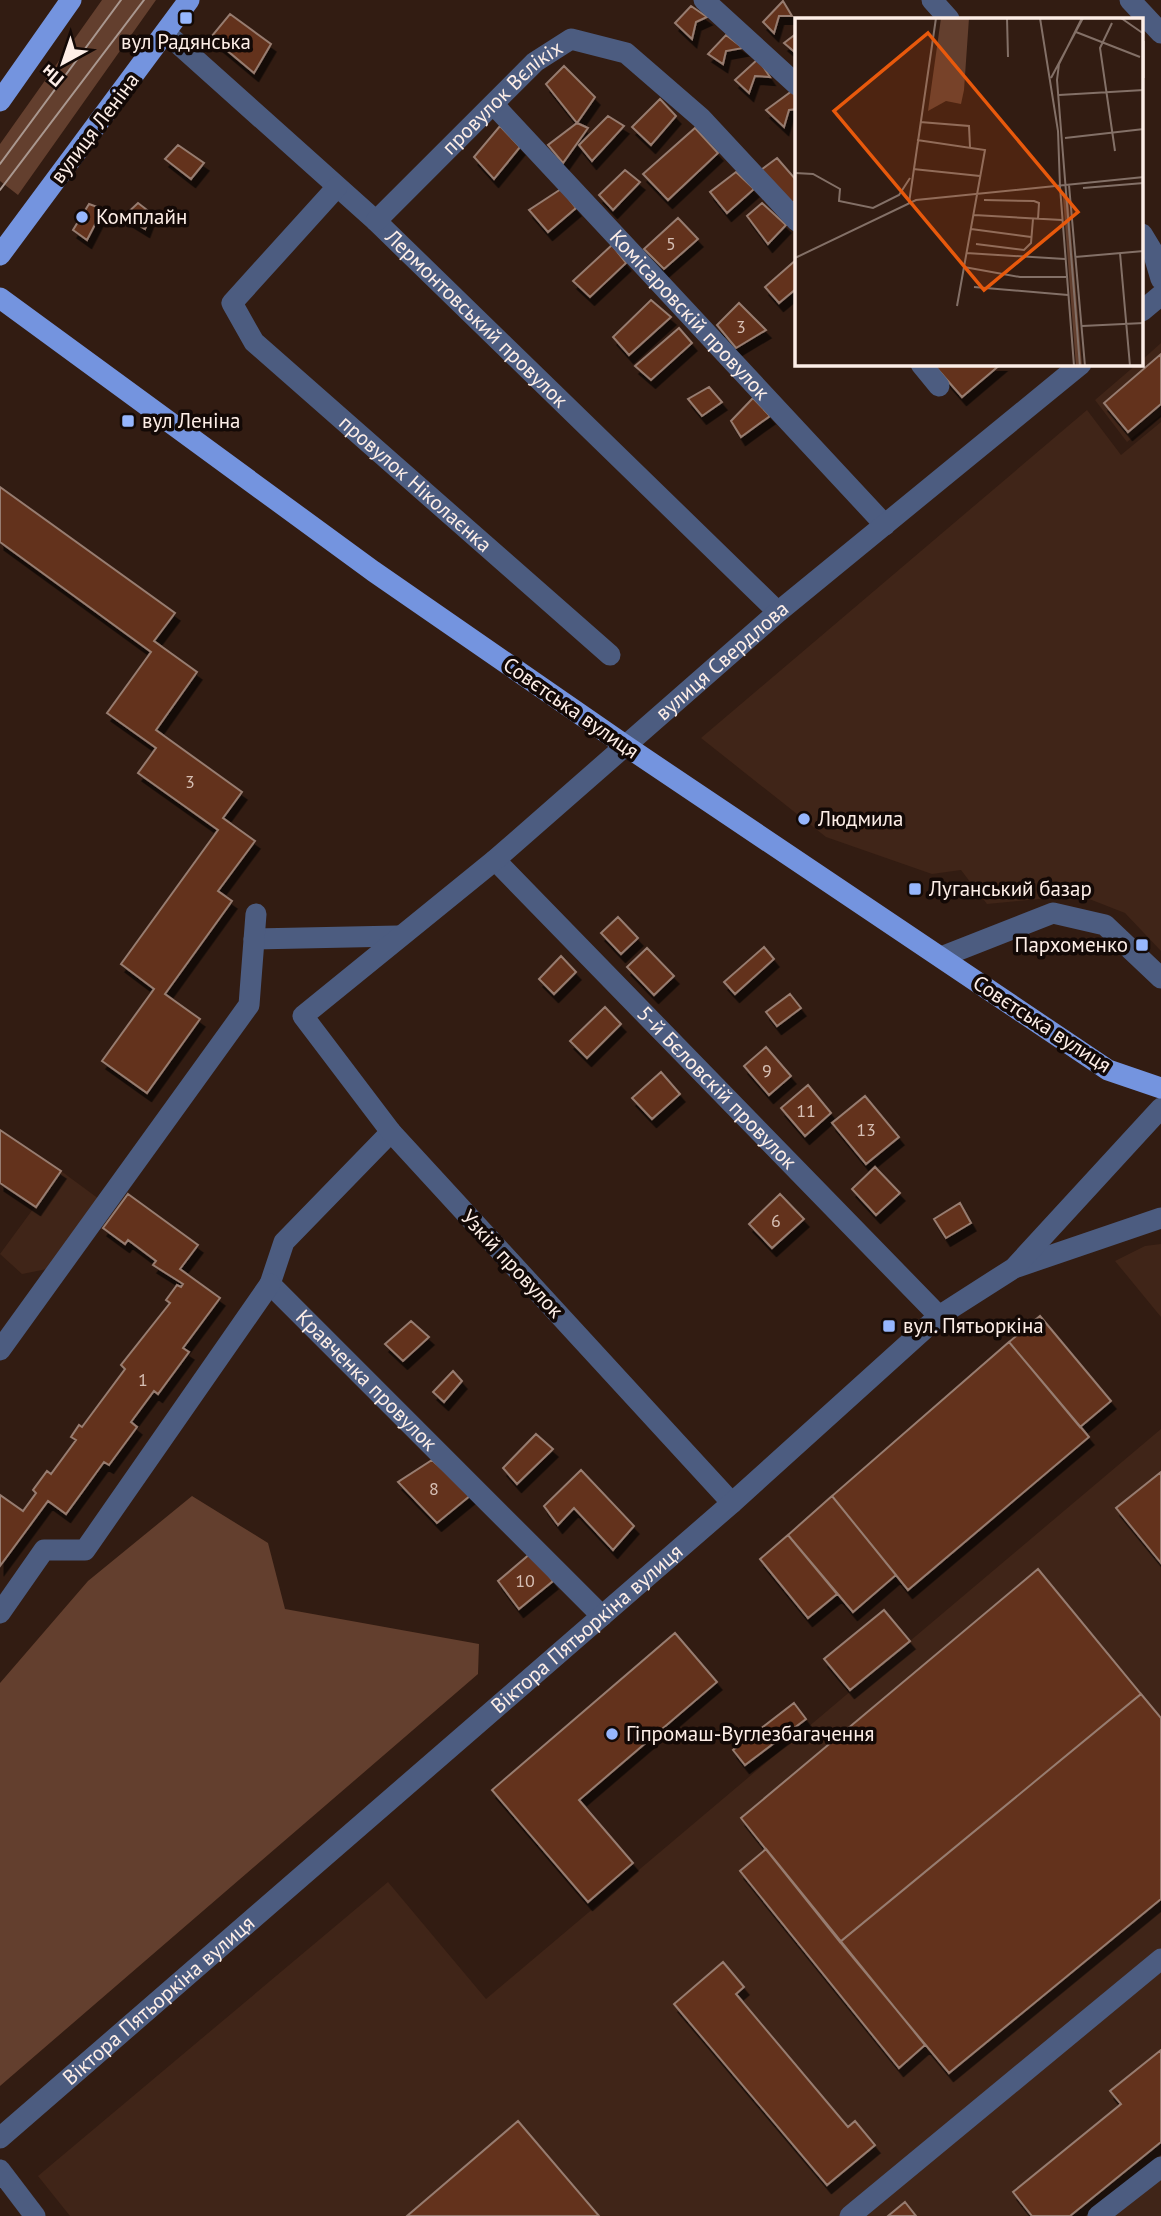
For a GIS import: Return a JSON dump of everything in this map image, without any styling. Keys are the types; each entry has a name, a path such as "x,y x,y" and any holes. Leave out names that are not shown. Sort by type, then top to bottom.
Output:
{"main road":[{"path":"0,101 71,0"},
{"name":"вулиця Леніна","path":"0,256 190,0"},
{"name":"Совєтська вулиця","path":"0,298 373,571 626,746 1108,1070 1161,1088"}],"street":[{"path":"704,0 795,83"},
{"path":"932,0 948,18"},
{"path":"1130,0 1161,33"},
{"name":"Лермонтовський провулок","path":"166,33 376,221 778,612"},
{"name":"провулок Вєлікіх","path":"376,221 535,62 571,39 626,53 701,118 795,219"},
{"name":"Комісаровскій провулок","path":"494,105 886,525"},
{"name":"провулок Ніколаєнка","path":"337,187 232,303 254,342 610,655"},
{"path":"1144,237 1153,252 1161,279"},
{"path":"1144,310 1161,295"},
{"path":"923,366 939,386"},
{"name":"вулиця Свердлова","path":"303,1016 398,936 495,860 778,612 886,525 1057,372 1075,366"},
{"name":"5-й Бєловскій провулок","path":"495,860 939,1316"},
{"path":"941,957 1053,913 1105,925 1161,978"},
{"path":"0,1350 248,1005 256,914"},
{"path":"254,939 398,936"},
{"name":"Узкій провулок","path":"303,1016 391,1132 732,1503"},
{"name":"Віктора Пятьоркіна вулиця","path":"0,2138 732,1503 939,1316 1014,1268 1161,1108"},
{"path":"0,1614 44,1550 85,1550 270,1284 284,1242 391,1132"},
{"path":"1014,1268 1161,1218"},
{"name":"Кравченка провулок","path":"270,1284 602,1616"},
{"path":"850,2216 1161,1959"},
{"path":"1098,2216 1161,2166"},
{"path":"0,2169 35,2216"}],"shaded area":[{"path":"102,0 156,0 18,195 0,181 0,144"},
{"path":"1161,343 1161,415 1127,442 1095,400 1135,366 1144,366 1144,358"},
{"path":"1087,410 1121,455 1161,422 1161,951 1125,913 1079,895 987,904 961,870 932,874 826,837 701,738"},
{"path":"61,1171 99,1199 52,1268 22,1274 0,1254"},
{"path":"1161,1244 1161,1317 1115,1261 1145,1246"},
{"path":"1161,1429 1161,2216 70,2216 38,2176 388,1882 486,1999"},
{"path":"192,1496 268,1543 285,1609 479,1644 478,1674 0,2086 0,1683 88,1581"}],"building":[{"path":"783,1 792,16 779,16 774,33 763,22"},
{"path":"691,6 707,17 696,22 692,39 675,23"},
{"path":"230,14 271,44 254,73 211,37"},
{"path":"726,35 743,48 726,51 723,64 708,54"},
{"path":"795,35 795,52 784,43"},
{"path":"758,59 770,77 755,76 749,93 735,80"},
{"path":"564,66 595,97 577,123 546,84"},
{"path":"792,91 795,95 795,109 789,110 784,127 766,110"},
{"path":"660,99 676,116 651,145 632,127"},
{"path":"608,116 624,126 592,161 579,145"},
{"path":"577,123 588,128 563,163 548,145"},
{"path":"500,126 520,147 494,179 474,157"},
{"path":"695,128 718,153 668,200 643,174"},
{"path":"178,145 204,163 191,179 165,159"},
{"path":"777,158 795,179 795,201 792,204 761,170"},
{"path":"625,170 640,182 613,210 599,195"},
{"path":"736,172 754,189 727,213 710,192"},
{"path":"561,189 576,208 548,232 529,210"},
{"path":"138,203 151,213 145,229 124,216"},
{"path":"762,203 786,225 768,244 747,216"},
{"path":"89,204 103,209 87,240 73,230"},
{"path":"678,218 698,239 664,269 644,249"},
{"path":"612,245 626,263 590,297 573,281"},
{"path":"795,261 795,290 779,303 765,287"},
{"path":"651,300 671,317 629,355 613,337"},
{"path":"739,303 766,330 736,348 717,325"},
{"path":"679,328 692,343 651,380 635,366"},
{"path":"1161,354 1161,404 1128,432 1104,403"},
{"path":"935,366 999,366 962,397"},
{"path":"709,387 722,402 702,416 688,399"},
{"path":"753,398 770,416 741,437 731,421"},
{"path":"0,487 175,613 154,641 197,672 156,730 242,792 223,818 255,841 218,891 232,901 165,994 200,1019 147,1093 102,1061 154,989 121,964 218,830 138,773 156,748 107,713 151,652 0,542"},
{"path":"618,917 638,938 621,954 601,933"},
{"path":"764,947 774,959 735,994 724,982"},
{"path":"647,948 674,976 654,995 627,967"},
{"path":"561,956 576,972 554,994 539,979"},
{"path":"790,994 801,1008 777,1026 766,1012"},
{"path":"605,1007 621,1024 587,1058 570,1041"},
{"path":"766,1047 791,1076 769,1095 744,1066"},
{"path":"661,1072 680,1094 652,1119 632,1098"},
{"path":"808,1085 831,1113 805,1136 781,1108"},
{"path":"865,1096 899,1137 866,1164 832,1123"},
{"path":"0,1130 61,1171 36,1207 0,1183"},
{"path":"875,1167 900,1193 876,1215 852,1189"},
{"path":"128,1194 198,1245 180,1269 220,1298 183,1348 189,1352 158,1394 154,1391 131,1422 137,1427 109,1465 104,1462 66,1514 48,1501 0,1566 0,1495 23,1511 36,1493 33,1490 47,1471 51,1474 76,1440 71,1437 79,1425 82,1427 125,1369 121,1365 170,1303 166,1300 177,1285 181,1287 183,1284 153,1265 156,1261 128,1240 125,1244 103,1228"},
{"path":"780,1194 804,1219 772,1248 749,1224"},
{"path":"960,1203 971,1223 946,1238 934,1219"},
{"path":"1040,1316 1111,1401 1080,1427 1009,1342"},
{"path":"411,1321 429,1337 403,1361 385,1344"},
{"path":"1009,1342 1089,1437 908,1590 832,1496"},
{"path":"453,1371 462,1381 444,1402 433,1392"},
{"path":"536,1434 553,1449 517,1484 503,1468"},
{"path":"432,1460 471,1495 437,1523 398,1482"},
{"path":"581,1470 634,1526 613,1550 574,1508 558,1525 544,1506"},
{"path":"1161,1472 1161,1563 1116,1508"},
{"path":"832,1496 896,1575 853,1612 788,1535"},
{"path":"788,1535 837,1594 808,1618 760,1559"},
{"path":"531,1553 553,1581 519,1609 498,1581"},
{"path":"1038,1569 1141,1694 840,1942 741,1818"},
{"path":"884,1610 910,1641 850,1690 824,1659"},
{"path":"675,1633 717,1682 579,1800 633,1863 588,1902 492,1790"},
{"path":"1141,1694 1161,1718 1161,1899 949,2073 840,1942"},
{"path":"794,1703 806,1719 745,1765 733,1750"},
{"path":"766,1849 925,2045 899,2068 740,1871"},
{"path":"723,1962 744,1987 736,1994 848,2127 855,2121 875,2145 827,2185 674,2004"},
{"path":"1161,2050 1161,2142 1070,2216 1032,2216 1013,2192 1121,2104 1110,2091"},
{"path":"518,2121 599,2216 407,2216"},
{"path":"905,2202 916,2216 888,2216"}],"tram line":[{"path":"0,164 121,0"},
{"path":"0,190 144,0"}],"place":[{"name":"вул Радянська","path":"186,18"},
{"name":"Комплайн","path":"82,217"},
{"name":"вул Леніна","path":"128,421"},
{"name":"Людмила","path":"804,819"},
{"name":"Луганський базар","path":"915,889"},
{"name":"Пархоменко","path":"1142,945"},
{"name":"вул. Пятьоркіна","path":"889,1326"},
{"name":"Гіпромаш-Вуглезбагачення","path":"612,1734"}]}
